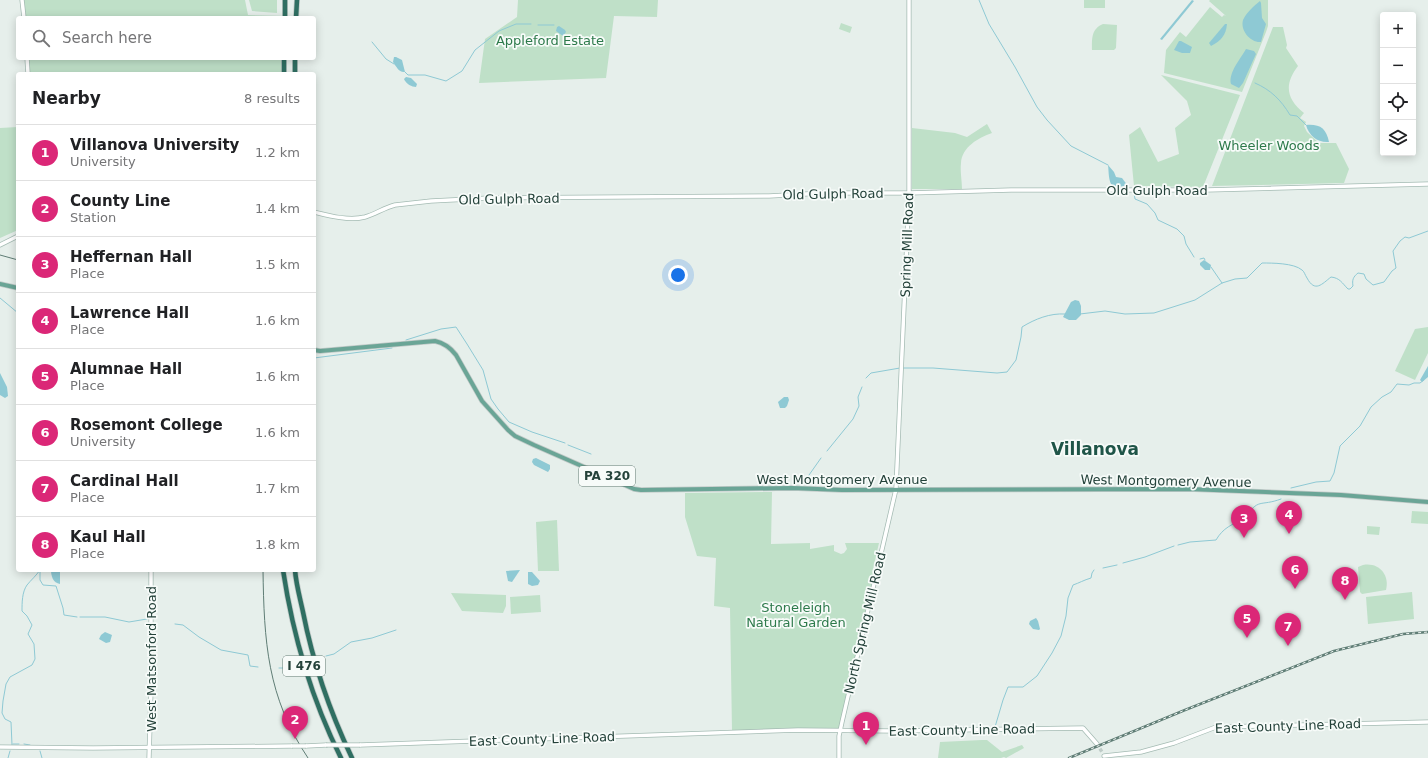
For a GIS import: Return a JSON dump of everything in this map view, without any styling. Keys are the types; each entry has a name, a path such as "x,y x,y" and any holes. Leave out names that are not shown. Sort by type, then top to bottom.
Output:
{"highway":[{"path":"285,0 285,16"},
{"path":"296,16 297,0"},
{"path":"284,60 284,72"},
{"path":"295,60 295,72"},
{"name":"I 476","path":"283,572 290,613 306,673 318,708 341,758"},
{"name":"I 476","path":"295,572 306,626 320,679 335,720 352,758"}],"main road":[{"path":"0,284 16,288"},
{"name":"West Montgomery Avenue","path":"316,350 435,341 446,345 456,355 482,401 508,430 516,436 634,489 640,490 785,488 842,490 1188,489 1341,495 1428,502"}],"street":[{"path":"22,0 24,16"},
{"name":"Spring Mill Road","path":"896,489 909,193 909,0"},
{"path":"27,60 28,72"},
{"name":"Old Gulph Road","path":"316,212 337,217 358,219 395,205 467,199 769,196 831,193 909,193 1011,190 1206,190 1428,184"},
{"path":"0,245 16,237"},
{"name":"North Spring Mill Road","path":"839,758 840,731 896,489"},
{"name":"West Matsonford Road","path":"149,758 151,690 151,572"},
{"name":"East County Line Road","path":"1104,755 1147,750 1174,743 1216,727 1428,722"},
{"name":"East County Line Road","path":"0,747 306,746 798,730 840,731 1083,728 1097,744"}],"green space":[{"path":"22,0 245,0 248,15 285,16 24,16"},
{"path":"249,0 277,0 277,13 252,11"},
{"name":"Appleford Estate","path":"518,0 658,0 657,17 614,16 606,78 479,83 485,39 517,17"},
{"path":"1084,0 1105,0 1105,8 1084,8"},
{"path":"1268,0 1268,26 1242,92 1164,73 1166,50 1180,32 1186,37 1210,7 1222,17 1224,15 1226,16 1209,1"},
{"path":"841,23 852,27 850,33 839,29"},
{"path":"1103,24 1117,25 1116,48 1114,50 1092,50 1092,38 1094,32"},
{"name":"Wheeler Woods","path":"1273,27 1283,27 1287,45 1286,48 1298,66 1290,79 1290,97 1298,108 1304,113 1300,118 1306,122 1304,126 1307,132 1319,143 1336,143 1349,169 1344,183 1212,186"},
{"path":"27,60 284,60 284,72 28,72"},
{"path":"1161,75 1240,95 1203,187 1134,186 1129,135 1140,127 1158,162 1179,154 1175,128 1191,115 1187,101"},
{"path":"987,124 992,133 976,140 964,152 962,157 962,189 912,189 912,128 955,133 967,137"},
{"path":"16,127 16,231 0,238 0,128"},
{"path":"1428,327 1428,353 1415,380 1395,371 1415,329"},
{"name":"Stoneleigh Natural Garden","path":"772,492 771,544 810,543 810,549 834,545 834,551 841,554 847,549 845,543 879,543 873,569 875,570 839,728 732,731 730,608 714,606 716,558 697,556 685,517 685,493"},
{"path":"1412,511 1428,512 1428,524 1411,523"},
{"path":"557,520 559,571 538,571 536,522"},
{"path":"1367,526 1380,527 1379,535 1367,534"},
{"path":"1363,565 1373,565 1382,570 1387,584 1386,590 1362,594 1360,592 1358,567"},
{"path":"1412,592 1414,619 1368,624 1366,597"},
{"path":"451,593 506,595 506,606 503,613 462,611"},
{"path":"540,595 541,612 511,614 510,597"},
{"path":"987,740 1002,752 1022,745 1024,748 1006,758 938,758 940,742"}],"water":[{"path":"1192,0 1194,1 1162,40 1160,39"},
{"path":"1260,1 1262,18 1266,24 1261,42 1257,42 1247,36 1243,28 1243,20 1253,7"},
{"path":"1225,24 1227,24 1222,37 1218,42 1211,46 1209,43"},
{"path":"559,26 566,32 563,36 556,31 557,27"},
{"path":"1179,41 1192,47 1190,53 1182,53 1174,50"},
{"path":"1246,49 1254,51 1256,54 1243,83 1239,88 1231,84 1231,75"},
{"path":"394,57 402,60 405,72 399,70 393,62"},
{"path":"406,77 411,78 417,84 416,87 411,86 406,82 404,79"},
{"path":"1306,125 1315,125 1322,128 1326,133 1329,142 1314,138 1307,129"},
{"path":"1108,165 1116,177 1122,178 1128,186 1113,187 1111,185 1109,180"},
{"path":"1204,260 1211,265 1210,270 1205,270 1200,265 1200,263"},
{"path":"1075,300 1079,301 1081,306 1081,315 1076,320 1069,320 1063,317 1071,302"},
{"path":"1428,366 1428,377 1422,382 1420,380"},
{"path":"0,373 7,387 8,396 5,398 0,395"},
{"path":"784,397 788,397 789,400 787,406 785,408 780,408 778,402"},
{"path":"536,458 550,465 548,472 534,465 532,462 533,459"},
{"path":"520,570 512,582 508,581 506,571"},
{"path":"51,572 60,572 60,584 53,579"},
{"path":"528,572 532,572 540,581 538,585 532,586 528,584"},
{"path":"1036,618 1040,629 1039,630 1033,629 1029,624 1030,621"},
{"path":"105,632 112,635 110,642 106,643 99,639"}],"waterway":[{"path":"979,0 989,24 1037,107 1047,120 1071,146 1108,165"},
{"path":"405,72 408,75 425,75 446,81 462,71 475,50 499,31 516,24 531,24"},
{"path":"538,25 554,25"},
{"path":"372,42 386,59 394,64"},
{"path":"1255,83 1271,92 1290,115 1297,116 1306,125"},
{"path":"1134,193 1135,199 1147,204 1155,213 1158,220 1177,229 1184,236 1186,244 1194,257"},
{"path":"1080,314 1105,311 1125,314 1154,313 1195,300 1222,283 1235,279 1247,278 1262,263 1294,266 1303,271 1310,283 1316,286 1319,286 1331,277 1339,280 1348,289 1350,289 1353,286 1354,277 1358,273 1364,274 1366,279 1373,285 1384,282 1396,268 1393,251 1400,241 1405,237 1409,238 1428,231"},
{"path":"1200,259 1204,258 1205,260"},
{"path":"1211,267 1222,283"},
{"path":"0,298 16,311"},
{"path":"903,368 933,368 997,373 1007,372 1016,360 1022,327 1043,317 1054,314 1065,314"},
{"path":"406,340 441,329 456,327 483,370 491,399 509,422 532,432 565,443"},
{"path":"316,358 392,348"},
{"path":"866,378 871,373 900,368"},
{"path":"1291,488 1316,482 1330,481 1334,473 1340,446 1360,426 1371,407 1382,397 1391,392 1397,384 1409,385 1420,383 1424,380"},
{"path":"827,451 853,419 859,406 858,397 862,387"},
{"path":"568,445 591,454"},
{"path":"802,485 821,458"},
{"path":"1178,545 1190,542 1216,540 1228,527 1245,519 1249,512 1257,505 1281,499"},
{"path":"1123,563 1145,557 1174,546"},
{"path":"1103,568 1117,565"},
{"path":"995,727 1008,687 1023,687 1037,676 1061,636 1066,616 1068,598 1073,585 1091,578 1094,570"},
{"path":"12,745 11,722 5,719 2,713 3,701 6,684 10,677 32,665 35,659 34,644 28,634 32,625 22,611 22,601 25,588 38,572"},
{"path":"40,572 40,580 43,585 56,586 64,615 77,617"},
{"path":"80,617 105,617 129,622 147,619"},
{"path":"175,624 183,625 199,637 221,650 248,655 250,666 258,667"},
{"path":"326,656 334,654 351,642 372,638 396,630"},
{"path":"279,668 286,668 293,662"},
{"path":"13,744 19,744"},
{"path":"24,744 30,745"},
{"path":"8,758 10,751"},
{"path":"40,751 42,758"}],"tunnel":[{"path":"1097,744 1102,752"}],"tram line":[{"path":"0,255 16,259"},
{"path":"263,572 265,621 270,668 284,713 294,735 308,758"}],"railway":[{"path":"1069,758 1334,651 1403,634 1428,632"}],"place":[{"name":"Lawrence Hall","path":"1289,534"},
{"name":"Heffernan Hall","path":"1244,538"},
{"name":"Rosemont College","path":"1295,589"},
{"name":"Kaul Hall","path":"1345,600"},
{"name":"Alumnae Hall","path":"1247,638"},
{"name":"Cardinal Hall","path":"1288,646"},
{"name":"County Line","path":"295,739"},
{"name":"Villanova University","path":"866,745"}],"district":[{"name":"Villanova","path":"1095,449"}]}
